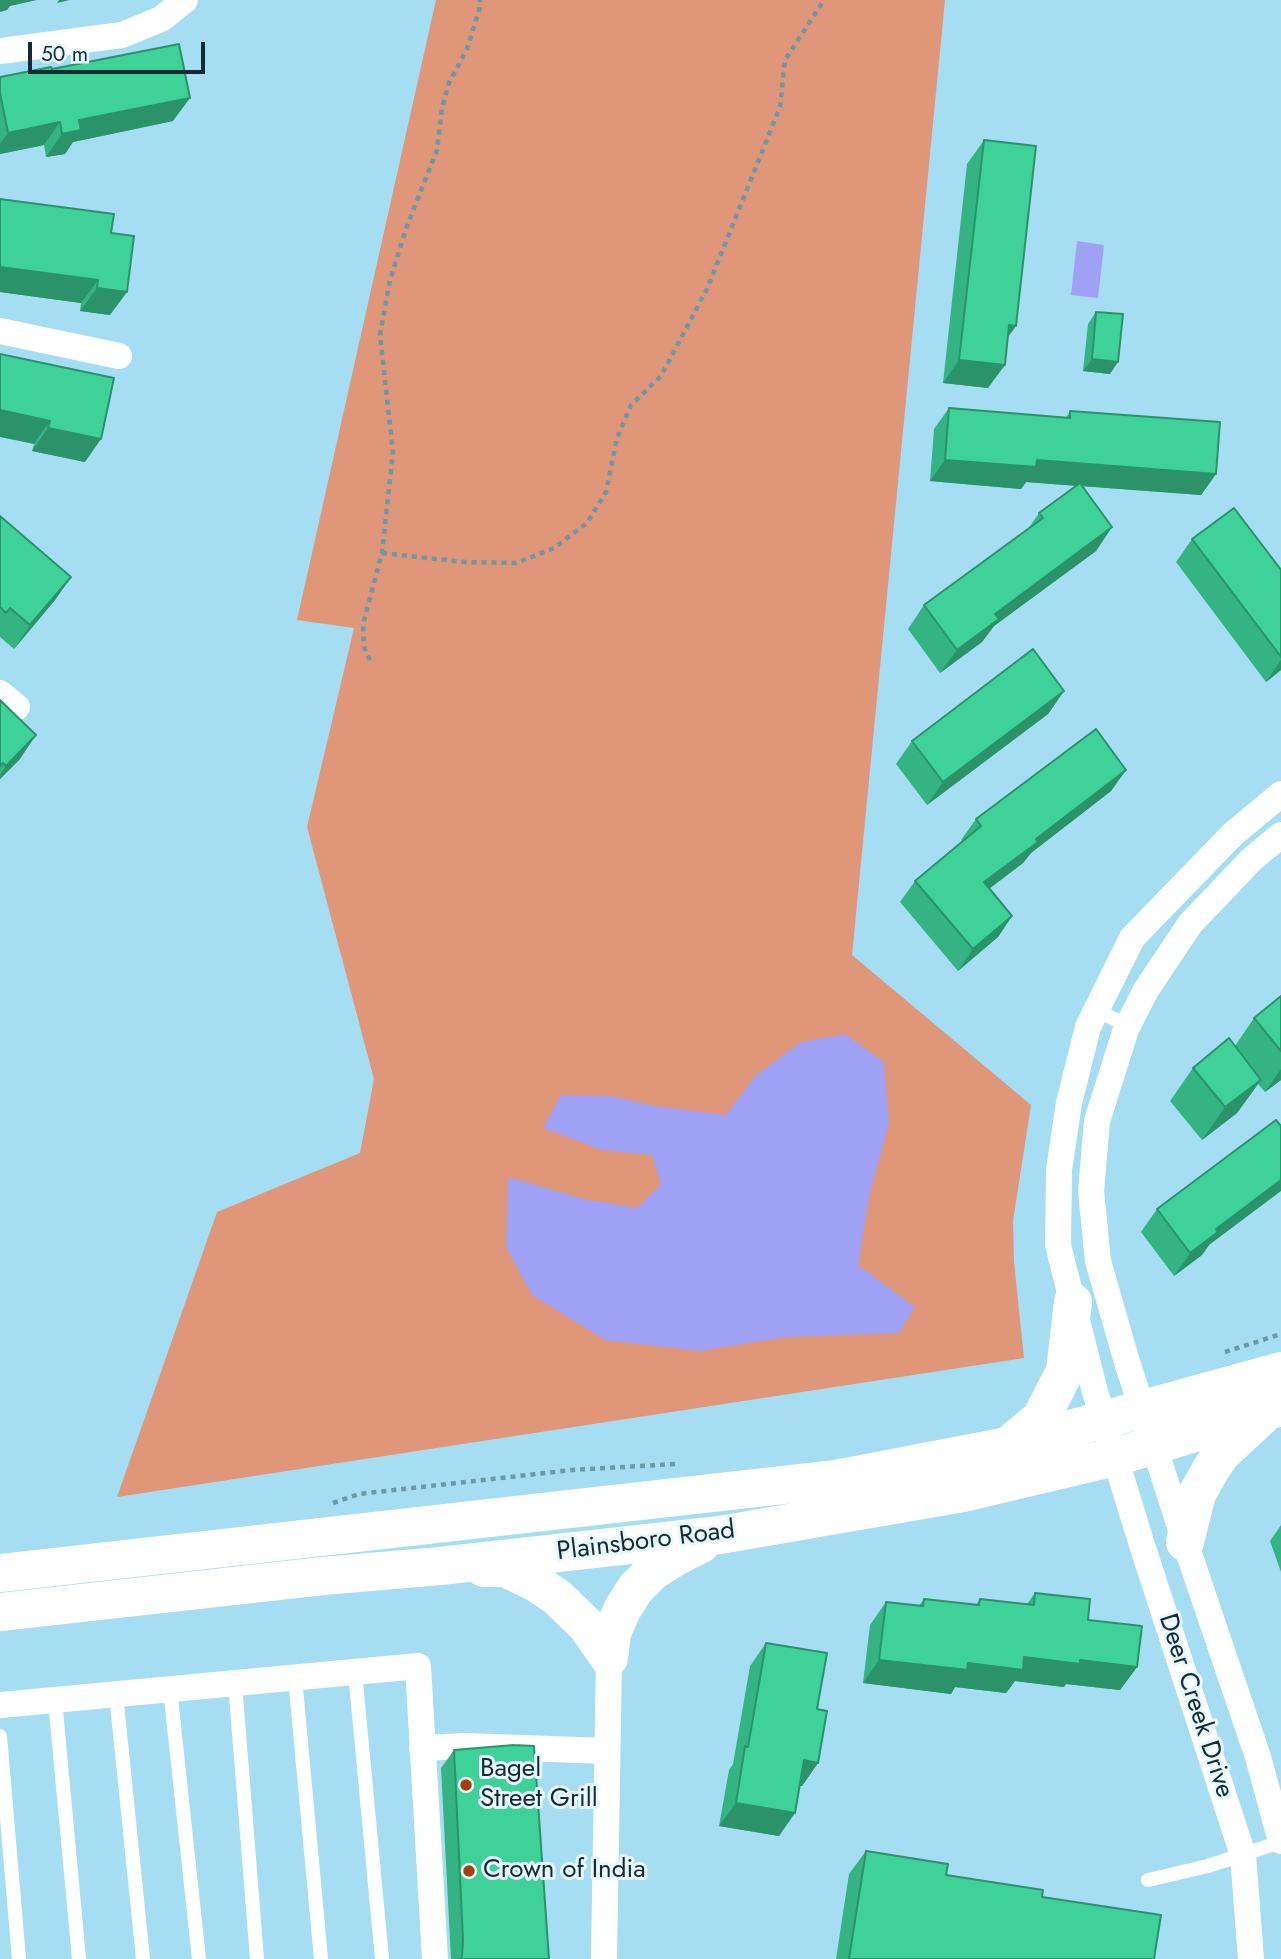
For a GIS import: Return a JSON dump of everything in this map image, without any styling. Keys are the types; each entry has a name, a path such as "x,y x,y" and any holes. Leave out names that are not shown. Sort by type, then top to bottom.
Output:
{"street":[{"path":"0,51 122,35 161,19 185,0"},
{"path":"0,331 119,356"},
{"path":"1243,847 1281,794"},
{"path":"1243,847 1281,835"},
{"name":"Deer Creek Drive","path":"1243,847 1132,938 1088,1027 1069,1103 1059,1170 1058,1245 1095,1392 1243,1855 1251,1959"},
{"name":"Deer Creek Drive","path":"1243,847 1146,990 1128,1026 1097,1121 1091,1191 1098,1261 1147,1427 1258,1757 1281,1842"},
{"path":"1008,1446 1041,1418 1065,1371 1073,1302"},
{"name":"Plainsboro Road","path":"0,1612 720,1535 963,1493 1115,1457 1147,1427 1281,1371"},
{"path":"1185,1542 1197,1494 1221,1454 1274,1409"},
{"name":"Plainsboro Road","path":"0,1573 836,1479 1008,1446 1104,1421 1147,1427 1274,1409"},
{"path":"604,1959 609,1658 612,1633 635,1589 653,1571 720,1535"},
{"path":"440,1566 505,1568 536,1583 573,1610 609,1658"},
{"path":"0,1705 418,1667 435,1959"},
{"path":"422,1748 466,1745 607,1751"}],"lane":[{"path":"1096,1010 1128,1026"},
{"path":"355,1672 383,1959"},
{"path":"295,1678 321,1959"},
{"path":"235,1683 257,1959"},
{"path":"170,1689 199,1959"},
{"path":"116,1694 143,1959"},
{"path":"55,1700 79,1959"},
{"path":"0,1736 19,1959"},
{"path":"1148,1880 1208,1866 1281,1842"}],"path":[{"path":"370,660 364,647 363,624 382,553 393,452 380,335 390,280 407,226 437,150 442,108 449,83 467,49 480,0"},
{"path":"382,553 464,562 516,563 554,548 587,523 606,492 617,438 631,404 661,376 707,289 780,107 785,60 824,0"},
{"path":"1219,1354 1281,1334"},
{"path":"329,1504 359,1494 572,1469 674,1464 685,1466"}],"shaded area":[{"path":"436,0 945,0 852,955 1031,1105 1013,1221 1014,1262 1024,1358 117,1497 217,1212 360,1153 374,1079 307,827 354,628 297,620"}],"water":[{"path":"1077,241 1104,245 1098,298 1071,295"},
{"path":"845,1034 884,1062 889,1124 870,1192 858,1265 915,1307 899,1333 785,1337 700,1351 605,1340 532,1295 506,1247 508,1177 584,1199 637,1208 661,1184 652,1155 602,1150 543,1128 561,1095 613,1096 654,1106 726,1115 756,1075 801,1042"}],"building":[{"path":"179,44 190,98 79,120 81,130 62,134 60,122 8,133 0,93 0,77"},
{"path":"984,140 1036,146 1016,326 1009,325 1005,365 959,360"},
{"path":"0,199 114,214 111,233 134,236 127,292 97,288 98,280 0,267"},
{"path":"1096,312 1123,314 1118,362 1092,359"},
{"path":"0,354 114,378 101,439 48,428 50,421 0,410"},
{"path":"949,408 1070,418 1070,411 1220,422 1216,474 1037,460 1036,467 945,460"},
{"path":"1080,483 1112,527 995,614 999,619 957,650 924,605 1043,518 1039,513"},
{"path":"1234,508 1281,570 1281,657 1192,539"},
{"path":"0,516 71,577 30,625 10,608 6,613 0,607"},
{"path":"1033,649 1064,691 943,782 912,741"},
{"path":"0,700 36,735 6,766 3,763 0,766"},
{"path":"1096,729 1126,770 984,882 1012,916 973,949 915,881 981,826 976,819"},
{"path":"1281,996 1281,1051 1254,1018"},
{"path":"1229,1038 1261,1080 1225,1107 1193,1068"},
{"path":"1276,1120 1281,1126 1281,1180 1216,1229 1218,1232 1190,1253 1157,1209"},
{"path":"1035,1593 1090,1599 1088,1620 1142,1626 1137,1667 1024,1657 1023,1670 968,1663 967,1670 879,1660 886,1602 923,1606 924,1599 979,1605 980,1599 1034,1605"},
{"path":"766,1643 827,1653 817,1709 827,1711 818,1763 804,1760 795,1813 736,1803"},
{"path":"534,1746 549,1959 460,1959 463,1940 454,1750"},
{"path":"866,1851 948,1864 946,1875 1043,1890 1042,1897 1161,1915 1154,1959 849,1959"}],"place":[{"name":"Bagel Street Grill","path":"466,1785"},
{"name":"Crown of India","path":"469,1871"}]}
